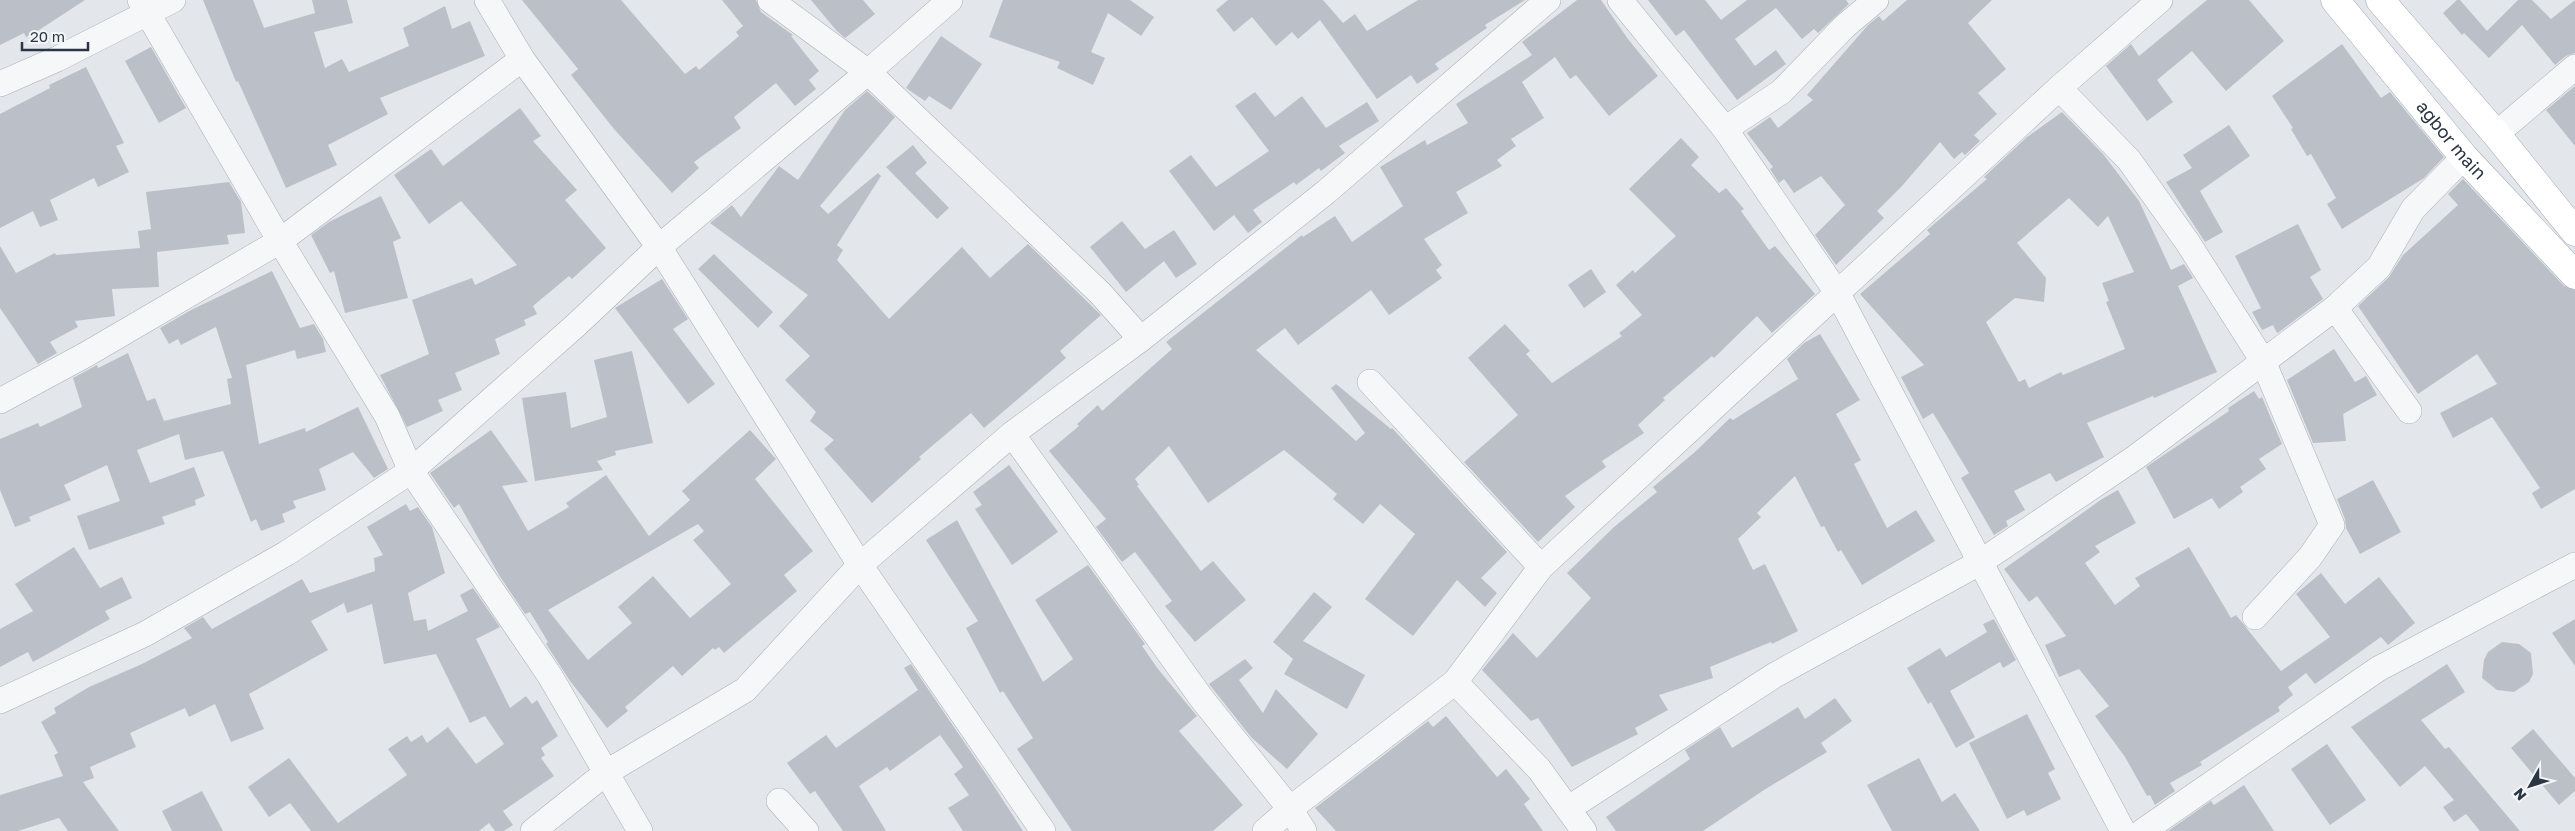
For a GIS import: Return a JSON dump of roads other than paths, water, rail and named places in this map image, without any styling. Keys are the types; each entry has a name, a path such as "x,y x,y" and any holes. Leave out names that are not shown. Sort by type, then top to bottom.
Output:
{"main road":[{"name":"agbor main","path":"2335,0 2464,157 2574,272"},
{"path":"2380,0 2496,134 2575,232"}],"street":[{"path":"0,84 145,6 173,0"},
{"path":"487,0 522,59 659,247 860,565 1043,831"},
{"path":"770,0 868,72 1100,293 1141,339"},
{"path":"0,700 145,634 287,553 412,471 575,326 659,247 868,72 950,0"},
{"path":"533,831 608,772 745,690 860,565 1012,434 1141,339 1326,192 1548,0"},
{"path":"1620,0 1725,129 1838,294 1979,563 2123,831"},
{"path":"1725,129 1781,92 1845,26 1876,0"},
{"path":"1265,831 1290,809 1455,682 1541,567 2059,88 2160,0"},
{"path":"145,6 280,241 387,416 412,471 550,676 608,772 640,831"},
{"path":"0,401 87,354 280,241 522,59"},
{"path":"2496,134 2575,67"},
{"path":"2059,88 2129,160 2188,243 2263,361 2332,525 2310,557 2254,617"},
{"path":"1569,808 1775,675 1979,563 2136,457 2335,308 2379,267 2413,208 2464,157"},
{"path":"2335,308 2409,411"},
{"path":"1370,382 1541,567"},
{"path":"1012,434 1202,699 1290,809 1304,831"},
{"path":"2143,831 2378,669 2575,565"},
{"path":"1455,682 1539,770 1569,808 1584,831"},
{"path":"779,802 806,831"}]}
